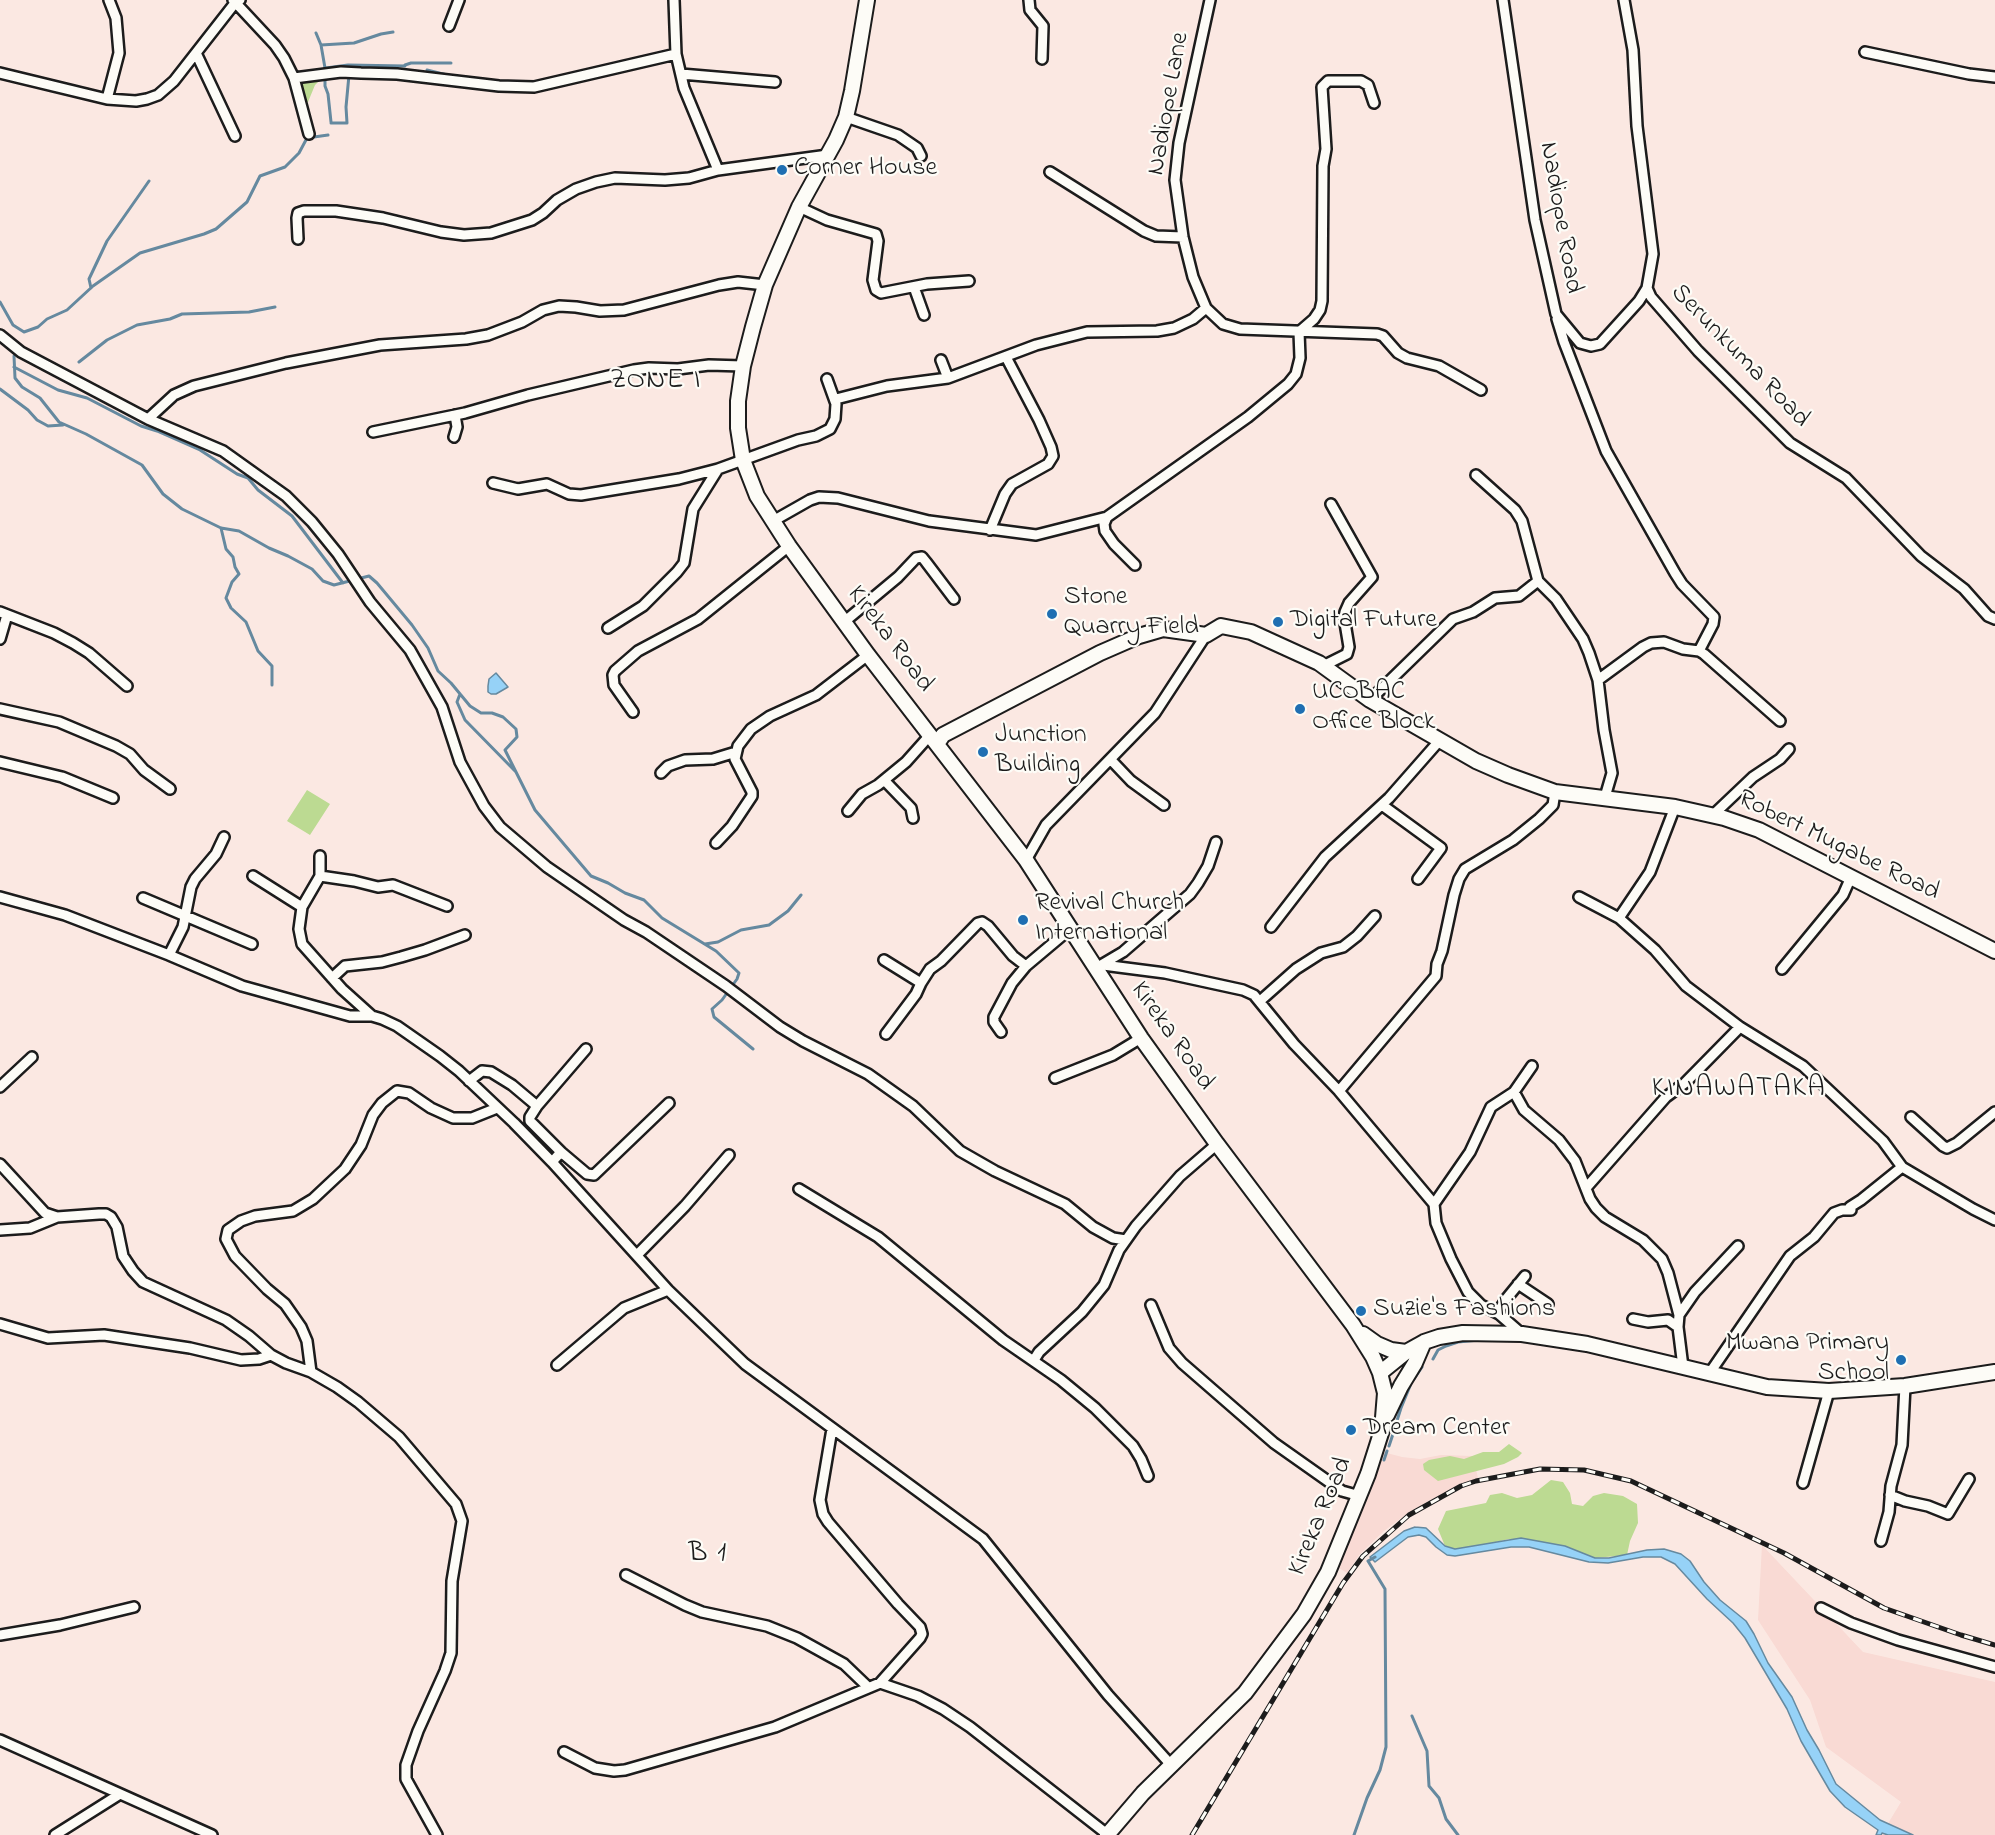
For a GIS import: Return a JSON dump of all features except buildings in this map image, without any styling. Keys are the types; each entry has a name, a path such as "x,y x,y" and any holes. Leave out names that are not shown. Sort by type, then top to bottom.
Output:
{"main road":[{"name":"Kireka Road","path":"867,0 846,117 799,207 765,285 743,366 738,401 738,428 742,460 757,496 789,546 868,655 1026,860 1070,929 1098,965 1141,1038 1217,1144 1353,1324 1373,1357 1385,1393 1382,1430 1360,1496 1328,1572 1304,1614 1245,1693 1143,1794 1107,1835"},
{"name":"Robert Mugabe Road","path":"934,739 1100,652 1138,636 1163,629 1206,635 1221,626 1251,632 1281,644 1323,666 1370,700 1486,766 1556,792 1675,807 1713,815 1759,830 1995,951"},
{"path":"1353,1324 1377,1344 1391,1350 1406,1352"},
{"path":"1380,1373 1406,1352 1424,1342 1439,1337 1463,1334 1522,1334 1587,1344 1767,1387 1829,1391 1905,1386 1995,1372"},
{"path":"1382,1430 1391,1405 1424,1342"}],"street":[{"path":"107,99 119,53 116,18 109,0"},
{"path":"448,26 459,0"},
{"path":"674,0 676,54 684,88 718,170"},
{"path":"1029,0 1030,10 1042,26 1042,59"},
{"name":"Nadiope Lane","path":"1210,0 1179,143 1175,180 1183,237 1194,277 1206,308 1223,324 1231,328 1383,336 1398,353 1407,358 1438,366 1481,390"},
{"name":"Nadiope Road","path":"1503,0 1535,220 1556,314 1580,343 1591,346 1600,344 1639,301 1647,288"},
{"name":"Serunkuma Road","path":"1624,0 1633,50 1636,126 1653,254 1647,288 1659,308 1698,351 1790,443 1846,478 1921,556 1964,589 1988,616 1995,620"},
{"path":"0,73 107,99 136,101 158,95 174,81 236,1 275,45 294,78 309,135"},
{"path":"1865,52 1995,77"},
{"path":"196,53 235,136"},
{"path":"294,78 335,73 397,74 499,86 534,87 676,54"},
{"path":"681,74 775,82"},
{"path":"773,520 819,497 838,498 929,521 1036,535 1107,517 1248,417 1288,384 1296,374 1299,366 1299,332 1314,319 1320,310 1322,301 1323,166 1326,149 1322,87 1328,81 1361,81 1368,85 1374,103"},
{"path":"846,117 898,135 917,148 921,156"},
{"path":"298,239 298,213 304,211 336,211 383,218 464,235 491,233 532,220 566,195 596,182 615,178 665,180 689,178 718,170 828,155"},
{"path":"1050,172 1144,231 1156,236 1183,237"},
{"path":"799,207 827,220 876,234 878,242 873,280 876,290 881,293 969,281"},
{"path":"148,419 174,395 194,386 286,363 380,345 466,339 488,335 522,322 543,310 559,306 600,311 624,310 719,285 738,282 765,285"},
{"path":"914,287 924,315"},
{"path":"836,399 887,386 948,378 1036,345 1087,332 1157,331 1174,328 1193,319 1206,308"},
{"path":"1556,314 1564,342 1605,451 1675,573 1714,617 1713,624 1699,651"},
{"path":"0,335 21,352 148,419 223,451 286,496 312,522 370,602 410,650 442,707 460,762 484,806 500,827 547,867 730,989 780,1027 868,1074 913,1106 960,1151 995,1172 1065,1204 1093,1227 1113,1238 1126,1240"},
{"path":"990,530 1005,494 1012,484 1048,464 1053,456 1039,420 1006,357"},
{"path":"941,360 948,378"},
{"path":"373,432 455,415 528,395 641,369 678,369 709,364 743,366"},
{"path":"493,483 518,489 547,484 569,494 581,495 679,479 718,470 830,429 835,419 836,399 827,379"},
{"path":"454,437 457,427 455,415"},
{"path":"608,628 643,606 684,563 689,521 693,509 718,470"},
{"path":"1476,475 1515,510 1522,521 1538,581 1556,599 1589,653 1598,680 1612,773 1605,797"},
{"path":"1323,666 1347,654 1349,647 1345,612 1349,603 1372,577 1331,504"},
{"path":"1107,517 1104,524 1105,531 1135,565"},
{"path":"633,712 614,685 612,675 615,671 638,651 698,619 789,546"},
{"path":"844,622 898,577 916,558 922,557 954,599"},
{"path":"1370,700 1453,619 1473,612 1495,598 1519,596 1538,581"},
{"path":"0,639 3,613 73,643 89,653 127,686"},
{"path":"1026,860 1046,825 1155,713 1206,635"},
{"path":"1598,680 1651,643 1664,642 1683,649 1699,651 1780,721"},
{"path":"716,843 752,796 735,759 738,746 755,724 816,695 868,655"},
{"path":"0,709 59,722 108,742 130,754 144,770 170,789"},
{"path":"848,811 862,794 884,780 934,739"},
{"path":"1271,927 1325,857 1382,805 1440,740"},
{"path":"1713,815 1753,777 1780,759 1789,749"},
{"path":"661,773 668,766 686,760 713,759 736,752"},
{"path":"1111,760 1131,781 1164,805"},
{"path":"0,762 62,777 113,798"},
{"path":"884,780 911,808 913,818"},
{"path":"1339,1091 1436,976 1454,894 1465,869 1513,840 1539,819 1553,805 1556,792"},
{"path":"1382,805 1441,848 1418,879"},
{"path":"1619,918 1650,872 1675,807"},
{"path":"169,955 180,935 191,886 216,854 224,837"},
{"path":"1098,965 1123,952 1190,894 1208,867 1216,842"},
{"path":"320,856 320,876 302,908 299,929 302,944 315,961 372,1016 397,1026 440,1056 469,1081 552,1162 668,1290 745,1364 983,1539 1107,1695 1172,1766"},
{"path":"253,876 302,908"},
{"path":"320,876 378,887 393,885 447,906"},
{"path":"1782,969 1843,895 1851,877"},
{"path":"1579,897 1619,918 1655,950 1686,986 1740,1027 1803,1066 1883,1141 1902,1167 1995,1220"},
{"path":"0,898 65,915 242,986 350,1016 372,1016"},
{"path":"142,898 252,944"},
{"path":"1260,1001 1301,965 1332,948 1343,947 1358,936 1375,916"},
{"path":"886,1034 916,994 930,969 982,922 1013,956 1026,966"},
{"path":"1001,1032 994,1022 994,1017 1012,983 1026,966 1070,929"},
{"path":"332,978 345,966 382,962 425,950 465,935"},
{"path":"884,960 921,983"},
{"path":"1098,965 1165,974 1243,990 1254,995 1434,1204 1436,1223 1468,1292 1481,1305 1499,1314 1522,1334"},
{"path":"1587,1188 1666,1097 1685,1083 1740,1027"},
{"path":"1055,1078 1105,1058 1141,1038"},
{"path":"586,1049 537,1106 530,1115 530,1121 587,1174 594,1175 669,1103"},
{"path":"0,1087 32,1057"},
{"path":"1434,1204 1470,1152 1491,1107 1514,1092 1532,1066"},
{"path":"469,1081 479,1072 491,1072 512,1085 537,1106"},
{"path":"311,1372 307,1341 301,1326 285,1304 235,1256 226,1239 228,1230 241,1221 255,1216 293,1211 313,1199 345,1169 361,1145 373,1114 397,1091 405,1091 443,1115 453,1118 472,1118 497,1108"},
{"path":"1514,1092 1524,1110 1559,1140 1575,1161 1590,1199 1605,1217 1643,1240 1662,1259 1679,1315 1678,1327 1683,1367"},
{"path":"1911,1117 1947,1148 1957,1143 1995,1112"},
{"path":"1034,1360 1039,1352 1082,1312 1104,1285 1126,1240 1180,1176 1217,1144"},
{"path":"552,1162 561,1152"},
{"path":"637,1255 685,1206 729,1155"},
{"path":"0,1164 41,1210 57,1216"},
{"path":"1709,1374 1790,1256 1814,1237 1834,1213 1851,1210 1850,1207 1902,1167"},
{"path":"799,1189 878,1237 1003,1340 1034,1360 1095,1408 1133,1446 1148,1476"},
{"path":"0,1230 30,1228 57,1216 106,1214 111,1217 117,1227 123,1256 143,1282 226,1320 271,1355 311,1372 358,1402 399,1437 446,1490 460,1512 462,1521 452,1581 451,1653 406,1765 406,1779 437,1835"},
{"path":"1679,1315 1695,1292 1738,1246"},
{"path":"1499,1314 1500,1309 1525,1276"},
{"path":"1518,1284 1548,1304"},
{"path":"557,1365 624,1308 668,1290"},
{"path":"1151,1305 1169,1348 1182,1363 1274,1443 1342,1491 1360,1496"},
{"path":"1633,1319 1648,1322 1668,1320 1678,1327"},
{"path":"0,1324 43,1338 104,1335 250,1360 271,1355"},
{"path":"1881,1541 1902,1445 1905,1386"},
{"path":"1803,1483 1829,1391"},
{"path":"564,1752 595,1768 614,1772 775,1728 880,1683 920,1638 922,1630 823,1514 819,1500 832,1430"},
{"path":"1890,1495 1948,1514 1969,1479"},
{"path":"626,1575 702,1612 767,1626 797,1638 844,1664 868,1687"},
{"path":"0,1635 60,1626 134,1607"},
{"path":"1821,1608 1851,1623 1898,1640 1995,1667"},
{"path":"880,1683 918,1696 970,1727 1107,1835"},
{"path":"0,1740 212,1835"},
{"path":"54,1835 120,1794"}],"shaded area":[{"path":"1383,1452 1420,1459 1441,1455 1473,1456 1478,1478 1430,1500 1404,1516 1360,1554 1347,1573 1339,1568"},
{"path":"1762,1545 1863,1652 1995,1682 1995,1835 1881,1835 1901,1802 1826,1747 1810,1700 1758,1620"}],"green space":[{"path":"321,79 315,85 308,102 305,103 299,81"},
{"path":"307,790 330,804 310,835 287,821"},
{"path":"1509,1444 1522,1453 1504,1464 1438,1481 1424,1470 1423,1464 1429,1460 1450,1456 1464,1459 1483,1452 1499,1452"},
{"path":"1551,1480 1563,1482 1570,1493 1572,1504 1583,1506 1593,1496 1604,1493 1623,1496 1637,1504 1638,1523 1627,1555 1595,1558 1509,1539 1465,1549 1445,1546 1438,1529 1446,1511 1486,1503 1490,1495 1502,1493 1517,1498 1532,1495"}],"water":[{"path":"496,673 508,687 496,694 491,694 488,692 489,679"},
{"path":"1415,1527 1426,1528 1445,1546 1455,1549 1521,1538 1565,1546 1595,1558 1609,1558 1664,1549 1681,1554 1690,1561 1720,1600 1746,1621 1768,1663 1792,1697 1836,1784 1880,1820 1913,1835 1882,1833 1876,1835 1878,1830 1845,1807 1830,1791 1801,1741 1787,1709 1745,1638 1675,1564 1661,1557 1643,1557 1608,1563 1589,1562 1529,1547 1511,1547 1455,1556 1447,1555 1426,1537 1419,1535 1408,1537 1375,1562 1370,1557 1404,1531"}],"waterway":[{"path":"321,45 354,43 393,32"},
{"path":"316,33 321,45 325,68 325,86 331,122"},
{"path":"405,65 451,63"},
{"path":"326,68 348,65 405,66"},
{"path":"390,70 397,66"},
{"path":"427,70 455,77"},
{"path":"331,123 347,123 349,75"},
{"path":"494,81 519,82"},
{"path":"0,302 13,325 24,332 38,327 47,319 67,310 93,286 140,253 216,229 247,202 260,176 285,167 299,153 307,138 328,135"},
{"path":"91,288 89,279 107,241 149,181"},
{"path":"79,362 107,340 137,325 170,319 182,314 249,312 275,307"},
{"path":"14,356 15,378 22,387 40,398 59,422 142,465 163,494 182,509 221,528 239,531 288,556 312,569 323,581 334,585 369,576 377,583 428,648 438,671 470,706 481,713 492,713 503,717 516,729 517,737 505,750 535,810 591,876 644,900 662,918 716,951 739,973 722,1000 712,1009 714,1017 753,1049"},
{"path":"14,367 58,390 87,398 141,426 200,450 237,474 248,478 258,490 292,516 343,583"},
{"path":"0,389 28,410 37,420 48,426 63,425"},
{"path":"221,528 226,549 233,557 239,574 232,582 226,598 231,608 246,622 258,651 272,666 272,685"},
{"path":"460,694 457,702 465,720 516,772"},
{"path":"705,944 718,942 741,930 769,925 788,911 801,895"},
{"path":"1433,1359 1438,1350 1446,1346 1479,1340"},
{"path":"1414,1379 1422,1367"},
{"path":"1394,1430 1410,1386"},
{"path":"1389,1446 1393,1434"},
{"path":"1384,1460 1387,1451"},
{"path":"1354,1835 1380,1770 1386,1747 1385,1589 1368,1561 1375,1557"},
{"path":"1412,1716 1427,1751 1429,1786 1439,1798 1446,1819 1458,1835"}],"railway":[{"path":"1192,1835 1343,1583 1363,1556 1409,1515 1461,1486 1476,1481 1540,1469 1584,1470 1631,1481 1784,1553 1884,1608 1995,1645"}],"place":[{"name":"Corner House","path":"782,170"},
{"name":"Stone Quarry Field","path":"1052,614"},
{"name":"Digital Future","path":"1278,622"},
{"name":"UCOBAC Office Block","path":"1300,709"},
{"name":"Junction Building","path":"983,752"},
{"name":"Revival Church International","path":"1023,920"},
{"name":"Suzie's Fashions","path":"1361,1311"},
{"name":"Mwana Primary School","path":"1901,1360"},
{"name":"Dream Center","path":"1351,1430"}],"district":[{"name":"ZONE I","path":"656,382"},
{"name":"KINAWATAKA","path":"1739,1090"},
{"name":"B 1","path":"708,1555"}]}
